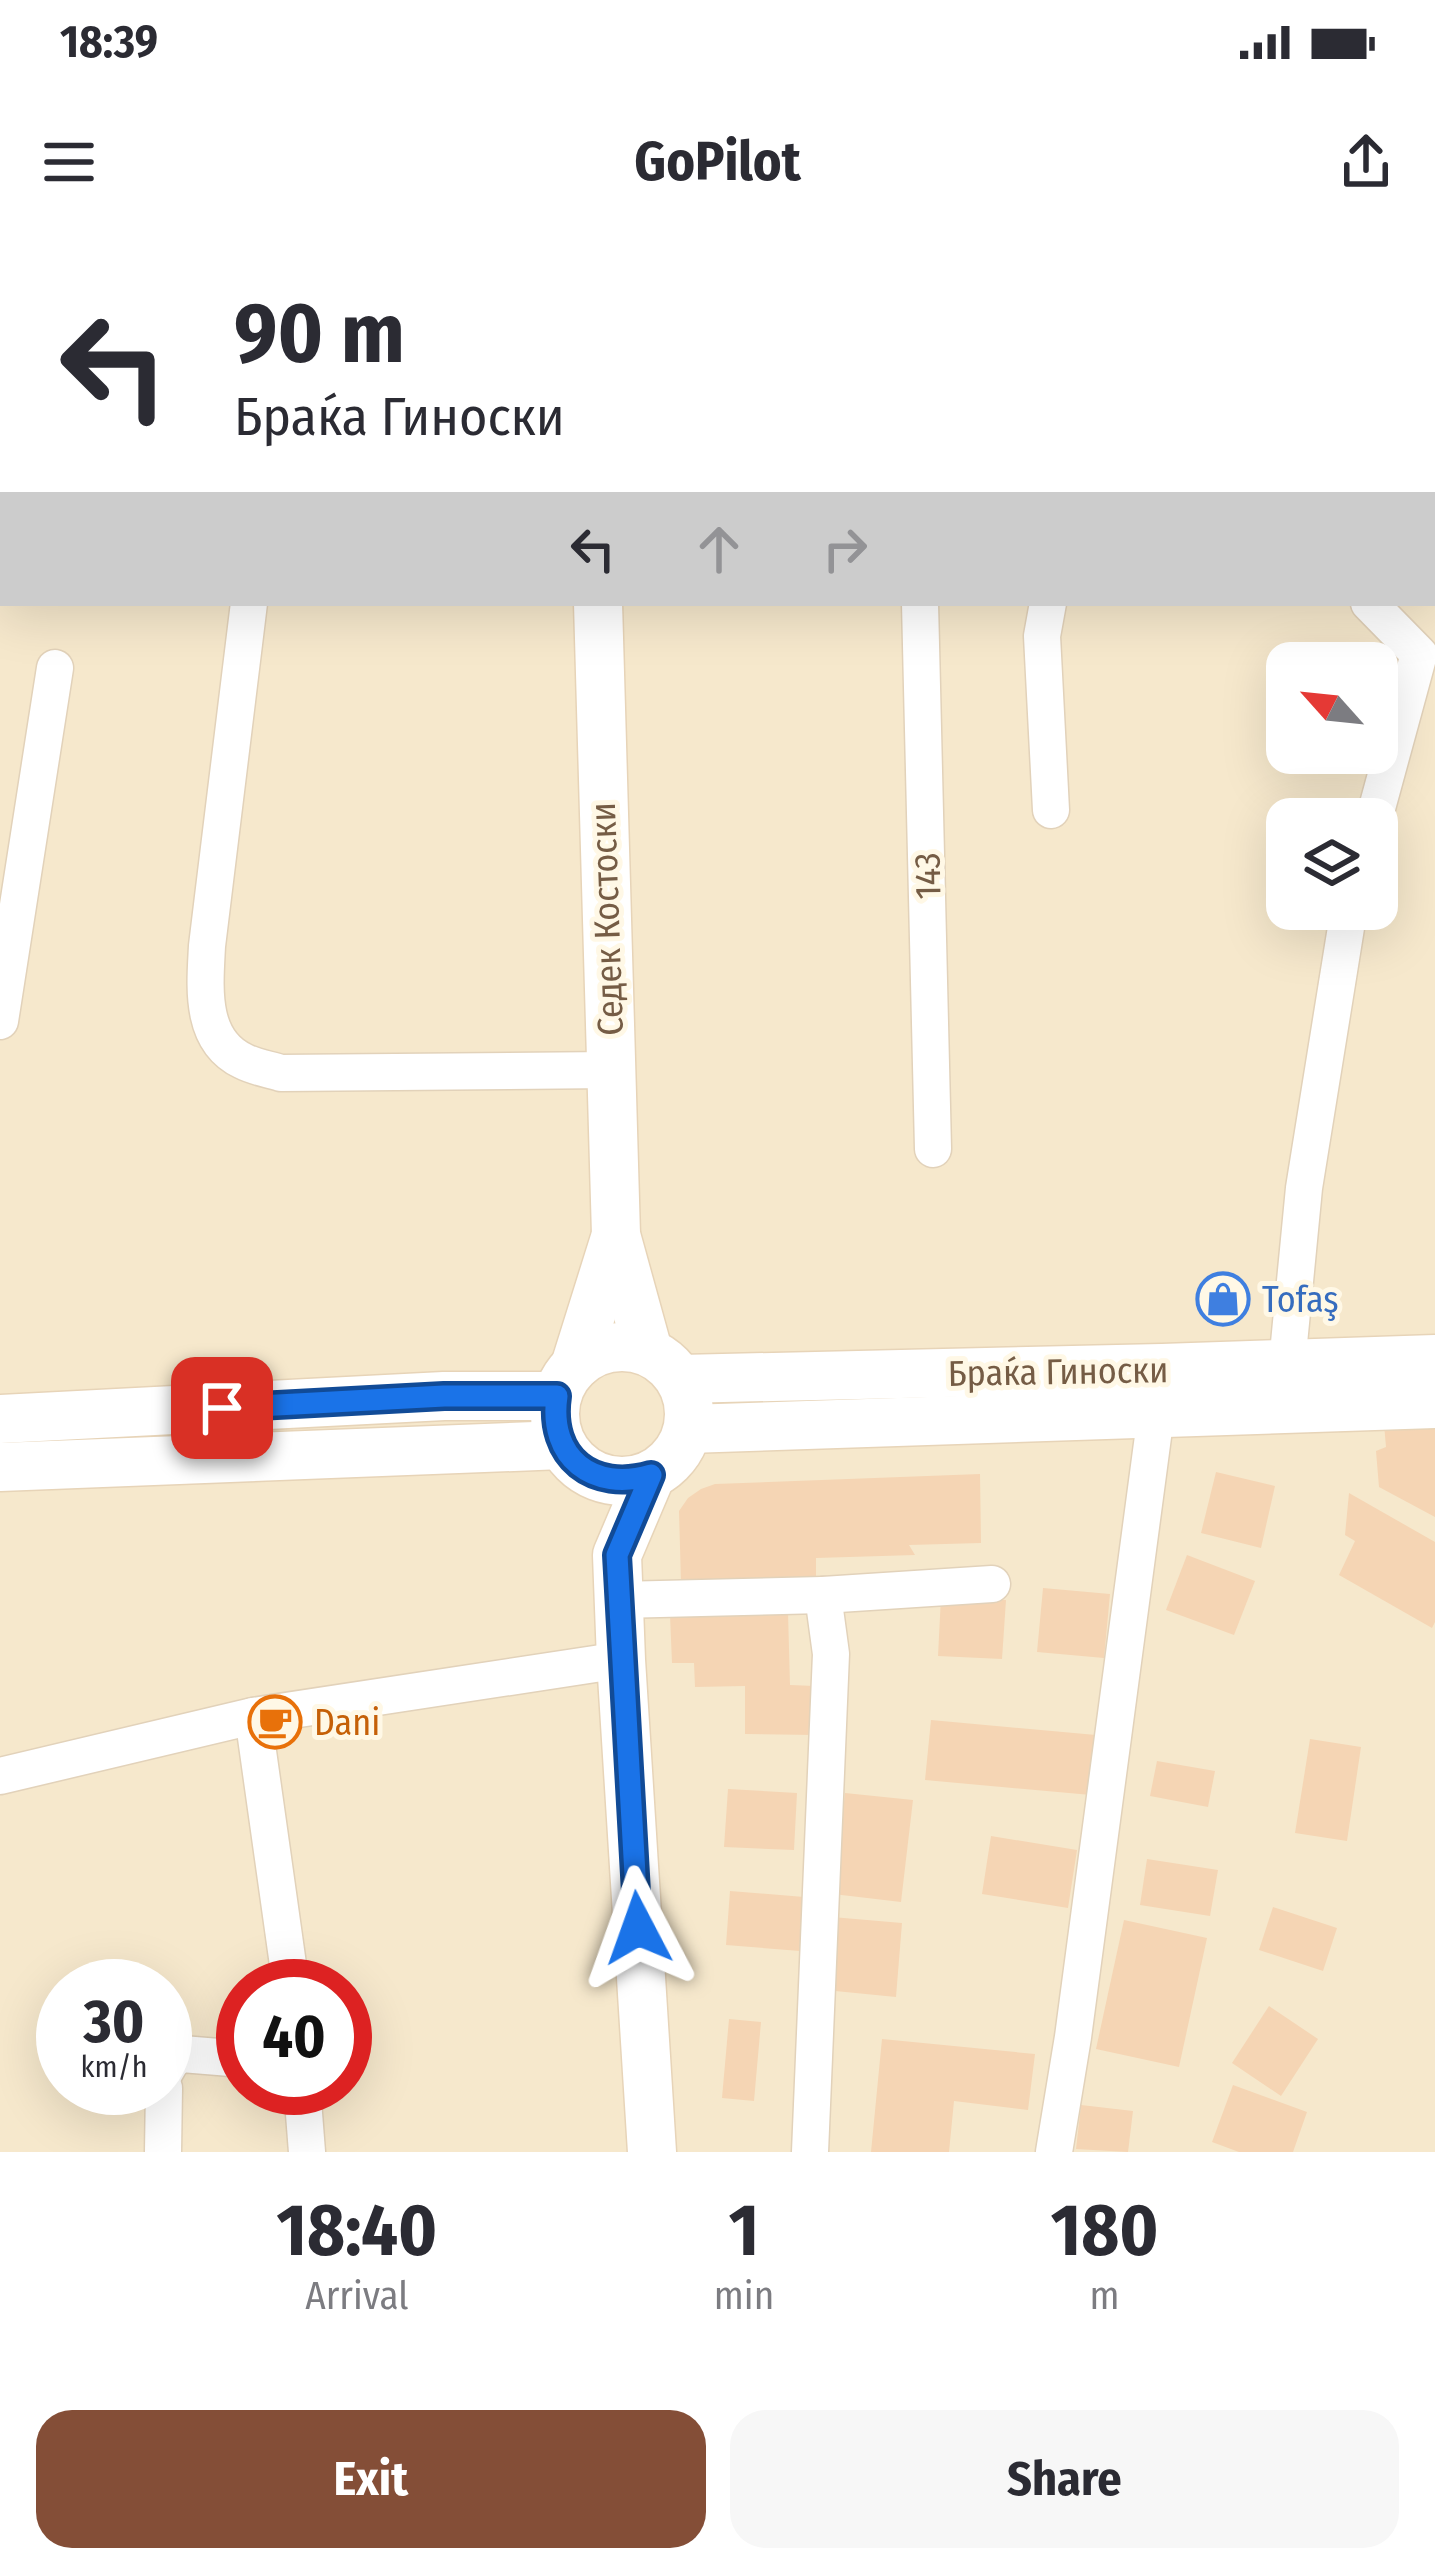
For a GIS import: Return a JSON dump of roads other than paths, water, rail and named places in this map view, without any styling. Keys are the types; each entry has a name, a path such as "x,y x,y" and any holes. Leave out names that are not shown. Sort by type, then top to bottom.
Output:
{"main road":[{"name":"Седек Костоски","path":"598,606 616,1235"},
{"path":"0,1467 576,1459 609,1480 651,1475 681,1448 690,1412 665,1365 616,1235"},
{"path":"616,1235 566,1381 556,1429 576,1459 618,1578 652,2152"},
{"name":"Браќа Гиноски","path":"0,1419 444,1396 566,1381 590,1354 629,1346 665,1365 1287,1364 1435,1359"},
{"name":"Браќа Гиноски","path":"688,1429 1435,1404"},
{"path":"618,1578 651,1475"}],"street":[{"path":"249,606 207,946 205,996 213,1029 224,1048 243,1061 280,1072 611,1070"},
{"name":"143","path":"920,606 933,1149"},
{"path":"1047,606 1042,636 1051,810"},
{"path":"1372,606 1419,654 1380,798"},
{"path":"0,1021 55,668"},
{"path":"1287,1364 1304,1188 1346,930"},
{"path":"1054,2152 1156,1414"},
{"path":"618,1578 823,1595 992,1584"},
{"path":"810,2152 831,1654 823,1595"},
{"path":"0,1776 253,1716 621,1660"},
{"path":"253,1716 287,1959"},
{"path":"163,2152 164,2115"},
{"path":"304,2115 307,2152"}],"place":[{"name":"Tofaş","path":"1223,1299"},
{"name":"Dani","path":"275,1722"}]}
